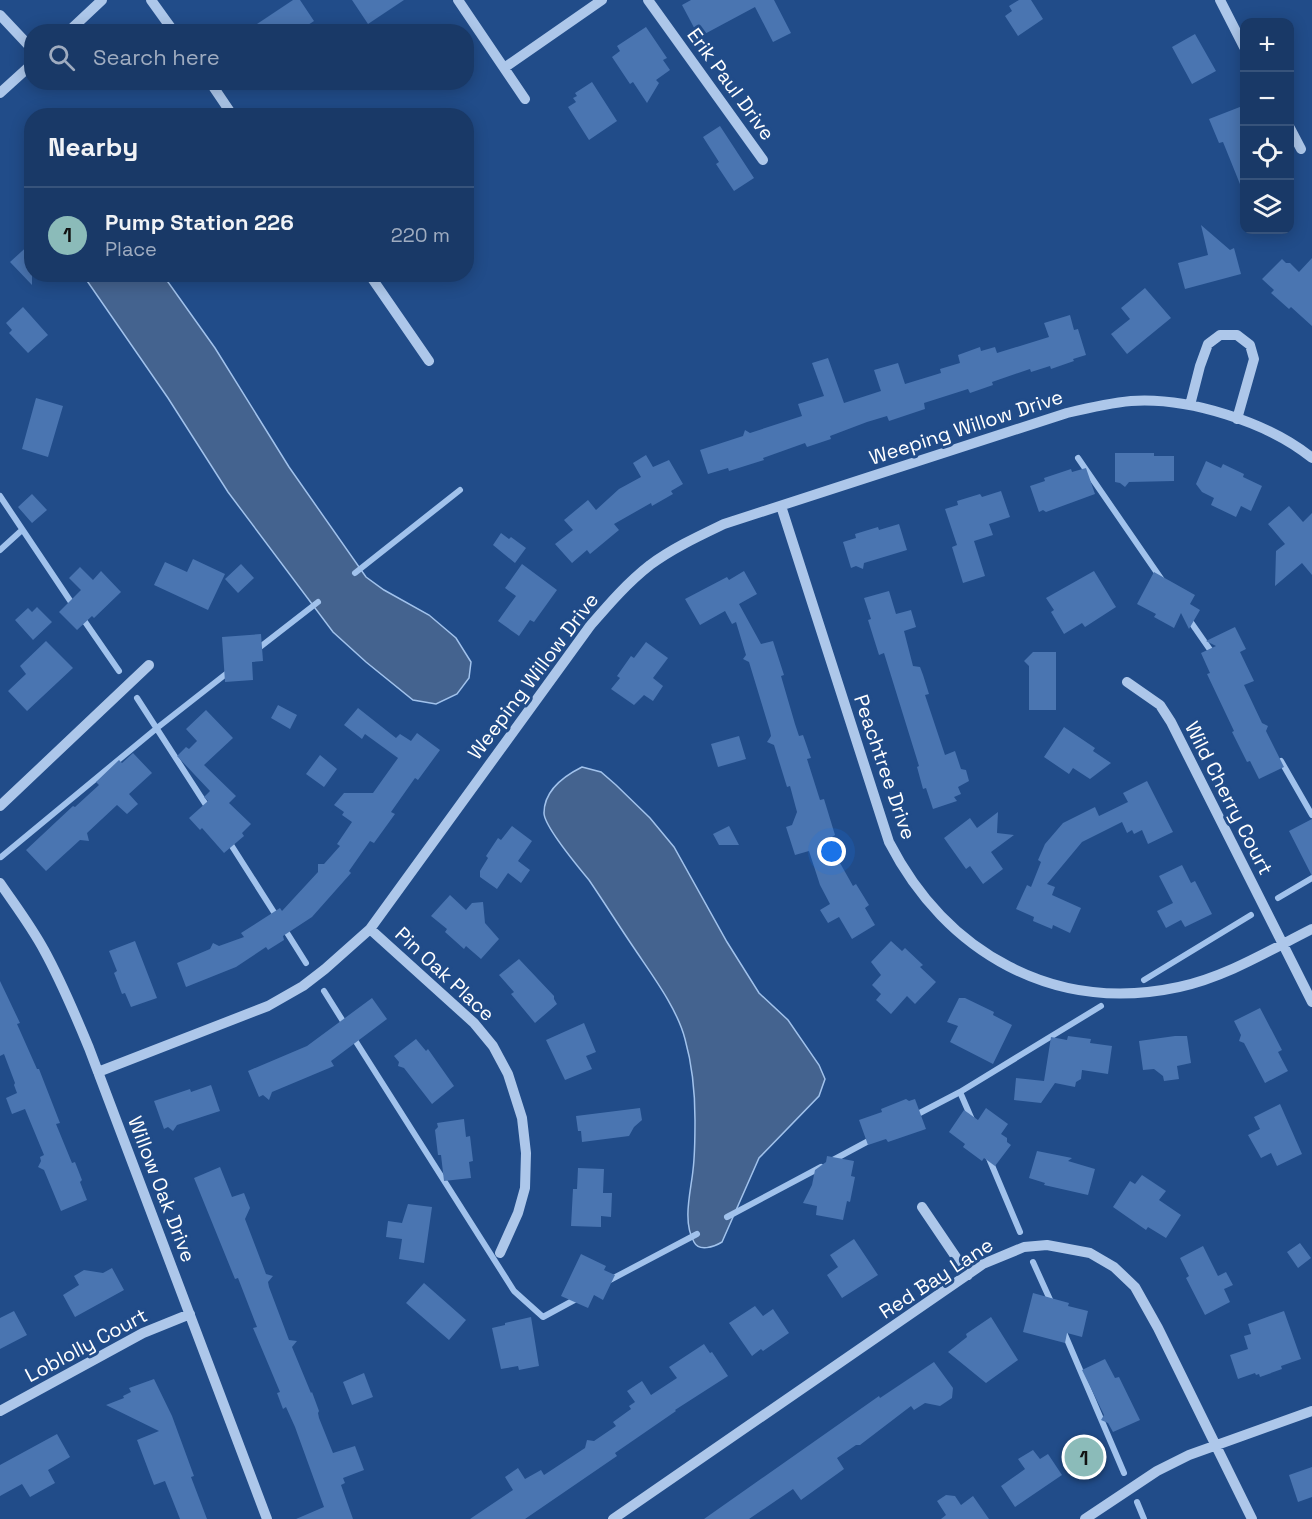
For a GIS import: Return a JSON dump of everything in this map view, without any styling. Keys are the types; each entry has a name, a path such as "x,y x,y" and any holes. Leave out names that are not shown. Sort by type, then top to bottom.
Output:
{"street":[{"path":"76,24 102,0"},
{"path":"151,0 168,24"},
{"path":"458,0 525,99"},
{"path":"504,68 602,0"},
{"name":"Erik Paul Drive","path":"648,0 763,160"},
{"path":"1220,0 1240,38"},
{"path":"0,15 24,40"},
{"path":"0,93 24,71"},
{"path":"215,90 228,108"},
{"path":"1294,135 1301,148"},
{"path":"375,282 429,361"},
{"path":"1190,405 1208,344 1220,335 1237,335 1250,345 1254,359 1237,419"},
{"name":"Weeping Willow Drive","path":"98,1072 268,1006 303,986 370,929 590,626 619,592 650,566 680,546 724,524 1067,413 1108,404 1133,401 1190,405 1259,425 1299,447 1312,458"},
{"name":"Peachtree Drive","path":"781,506 889,842 922,895 956,932 1002,965 1045,982 1108,993 1142,993 1180,987 1239,966 1312,929"},
{"path":"0,806 149,665"},
{"name":"Wild Cherry Court","path":"1127,682 1160,705 1171,722 1312,1002"},
{"name":"Willow Oak Drive","path":"0,883 44,949 67,995 267,1519"},
{"name":"Pin Oak Place","path":"370,929 474,1023 493,1046 508,1074 522,1118 526,1153 525,1188 518,1213 500,1252"},
{"path":"922,1207 968,1275"},
{"name":"Red Bay Lane","path":"613,1519 968,1275 1005,1254 1024,1247 1047,1245 1090,1253 1114,1267 1135,1287 1158,1328 1252,1519"},
{"name":"Loblolly Court","path":"0,1411 143,1333 190,1314"},
{"path":"1085,1519 1157,1471 1189,1455 1312,1411"}],"water":[{"path":"88,282 168,282 215,348 289,467 366,577 384,590 429,615 456,638 471,662 469,678 457,694 436,704 413,700 333,632 228,492 168,398"},
{"path":"582,767 601,772 616,785 650,818 674,847 727,942 759,993 788,1020 819,1065 825,1079 819,1096 759,1158 722,1242 711,1247 703,1248 696,1245 688,1225 695,1151 695,1110 691,1069 681,1027 656,980 589,880 556,837 544,813 547,797 551,791 562,779"}],"building":[{"path":"293,0 300,0 314,21 310,24 257,24"},
{"path":"352,0 404,0 368,24"},
{"path":"691,0 774,0 791,33 773,42 755,7 699,37 682,5"},
{"path":"1019,0 1031,0 1043,19 1018,36 1005,16 1012,11 1009,6"},
{"path":"646,27 667,58 663,60 670,70 656,80 659,83 647,103 633,82 630,84 612,57 620,51 617,46"},
{"path":"1195,34 1216,71 1192,84 1172,47"},
{"path":"592,82 617,121 589,140 568,107 576,102 573,98 577,96 575,93"},
{"path":"1240,107 1240,184 1223,142 1219,143 1209,119"},
{"path":"720,126 754,178 734,191 716,164 719,162 703,137"},
{"path":"1201,225 1230,250 1234,248 1241,274 1185,289 1178,263 1208,255"},
{"path":"24,249 24,277 10,262"},
{"path":"1312,258 1312,326 1271,293 1274,290 1262,279 1282,259 1299,272"},
{"path":"1145,288 1171,318 1127,354 1111,334 1130,319 1121,308"},
{"path":"23,307 48,335 28,353 9,333 12,330 6,323"},
{"path":"1070,315 1074,330 1078,329 1086,355 1073,359 1074,361 1051,369 1050,366 1031,372 1030,369 992,382 993,385 970,393 968,389 924,403 925,409 889,421 887,416 830,436 831,439 807,447 805,443 763,458 764,460 729,471 728,468 708,474 700,450 743,436 745,430 750,433 802,416 798,404 824,396 812,363 828,358 844,403 881,391 874,370 898,363 905,384 941,373 940,369 960,363 958,355 980,347 981,351 995,347 997,353 1049,337 1044,323"},
{"path":"36,398 63,406 48,457 22,449"},
{"path":"1115,453 1154,453 1154,456 1174,456 1174,481 1129,482 1125,487 1115,482"},
{"path":"646,455 653,467 669,460 683,484 671,491 673,494 652,506 651,503 614,524 619,530 590,554 587,550 572,563 555,544 573,530 564,520 588,500 596,510 619,489 641,477 633,463"},
{"path":"1206,461 1221,468 1223,464 1262,486 1251,511 1241,506 1236,517 1211,505 1214,498 1202,492 1196,484"},
{"path":"1086,468 1095,494 1046,512 1043,510 1039,512 1030,486 1045,481 1044,478 1071,469 1072,472"},
{"path":"1001,491 1010,517 989,524 993,535 974,541 985,576 963,583 952,547 957,545 945,509 958,505 957,501"},
{"path":"32,494 47,510 32,523 18,507"},
{"path":"1289,506 1303,522 1312,513 1312,575 1302,563 1275,586 1276,551 1285,544 1268,524"},
{"path":"899,524 907,550 864,563 863,569 856,566 851,568 843,542 856,538 855,534"},
{"path":"501,533 526,548 515,563 493,545"},
{"path":"193,559 225,574 208,610 154,585 165,562 187,572"},
{"path":"241,564 254,578 238,593 225,579"},
{"path":"522,564 557,590 534,622 530,620 519,636 498,621 516,596 505,588"},
{"path":"80,567 93,580 101,571 121,592 94,618 92,616 77,630 59,612 81,590 69,578"},
{"path":"744,571 757,594 739,604 761,644 773,641 784,675 781,676 795,724 799,736 803,735 811,758 807,759 820,800 824,799 835,835 832,837 840,863 853,886 856,884 869,905 865,908 875,925 852,939 839,917 828,923 820,910 830,904 820,885 809,851 795,855 786,827 792,825 797,812 790,786 787,787 774,745 767,742 771,736 770,731 749,662 743,659 746,655 736,622 732,624 725,611 700,625 685,599 727,577 729,580"},
{"path":"1094,571 1116,607 1085,627 1082,623 1064,634 1046,598"},
{"path":"1154,572 1195,595 1190,604 1200,610 1189,629 1181,613 1174,628 1154,617 1156,614 1137,604"},
{"path":"889,591 896,614 911,610 916,627 904,631 913,666 920,667 923,675 929,694 925,695 945,755 955,751 961,769 966,770 969,781 958,787 961,794 954,797 957,801 933,809 926,788 923,789 917,767 919,766 884,653 879,655 868,620 871,619 864,598"},
{"path":"37,607 52,622 33,640 15,620 28,608 32,612"},
{"path":"1235,627 1246,649 1240,652 1254,681 1244,685 1262,723 1268,726 1266,731 1284,767 1259,779 1250,761 1247,762 1232,732 1234,731 1207,674 1210,673 1201,653 1216,646 1206,641"},
{"path":"261,634 263,661 252,662 253,680 225,682 222,637"},
{"path":"46,641 73,668 27,711 8,691 26,674 20,666"},
{"path":"646,642 668,658 653,678 663,686 653,701 644,695 634,705 611,689 620,678 617,676 631,656 634,658"},
{"path":"1033,652 1056,652 1056,710 1029,710 1029,666 1024,661"},
{"path":"278,705 297,715 290,729 271,718"},
{"path":"358,708 396,738 400,734 411,741 417,733 440,750 418,780 415,778 391,812 395,814 374,843 370,841 349,871 351,873 312,917 283,936 284,940 268,950 266,947 236,967 186,987 177,963 210,949 213,943 219,946 244,937 241,933 280,908 282,911 318,872 318,864 324,864 340,846 337,844 352,822 334,805 344,793 373,793 398,758 365,734 362,739 344,725"},
{"path":"206,710 233,738 204,765 236,796 229,803 251,824 242,833 244,836 224,853 202,828 200,830 189,818 208,801 204,797 210,791 177,756 197,741 186,729"},
{"path":"1064,727 1095,748 1093,751 1111,763 1090,779 1073,768 1069,774 1044,757"},
{"path":"739,736 746,759 718,767 711,744"},
{"path":"133,753 152,773 129,794 138,804 127,814 117,805 87,833 89,841 80,840 46,871 26,850 99,785 96,782 119,760 122,763"},
{"path":"320,755 337,769 324,787 306,774"},
{"path":"1147,781 1173,832 1148,844 1142,830 1134,834 1132,830 1127,833 1122,822 1082,842 1047,884 1055,887 1052,895 1081,908 1070,933 1053,925 1052,929 1033,921 1034,917 1016,909 1027,885 1031,887 1045,844 1063,823 1095,807 1099,816 1128,802 1123,793"},
{"path":"998,812 997,833 1014,835 991,852 1003,869 983,884 970,866 966,869 944,838 970,818 977,828"},
{"path":"1312,819 1312,876 1289,831"},
{"path":"512,826 532,841 518,861 530,870 521,883 508,873 497,889 480,877 480,871 488,858 486,856 498,838 501,840"},
{"path":"729,826 739,845 719,845 713,834"},
{"path":"1182,865 1191,883 1195,881 1212,914 1185,927 1181,920 1166,928 1157,911 1173,903 1159,876"},
{"path":"450,895 466,910 472,903 483,902 485,923 499,939 481,959 466,946 464,949 445,932 447,929 431,916"},
{"path":"135,941 157,998 131,1007 125,993 122,994 114,973 117,971 109,951"},
{"path":"891,941 902,951 905,948 923,965 920,967 936,982 915,1004 907,996 891,1014 876,1000 881,994 872,985 881,975 871,962"},
{"path":"519,959 554,996 557,1004 535,1023 499,975"},
{"path":"0,981 20,1023 17,1024 39,1069 60,1123 56,1124 72,1163 75,1162 82,1180 80,1182 87,1200 61,1211 44,1170 38,1167 40,1157 44,1155 25,1109 12,1114 6,1098 17,1093 4,1054 0,1056"},
{"path":"372,998 387,1019 331,1061 334,1066 272,1092 269,1100 263,1095 259,1097 248,1071 307,1046"},
{"path":"959,998 965,998 994,1012 993,1015 1012,1025 993,1064 950,1042 958,1026 947,1022"},
{"path":"1260,1008 1282,1050 1278,1052 1288,1071 1265,1083 1244,1043 1239,1041 1241,1035 1234,1021"},
{"path":"584,1023 596,1052 586,1056 592,1069 565,1080 546,1040"},
{"path":"1068,1036 1091,1039 1090,1043 1112,1046 1108,1074 1082,1070 1081,1079 1076,1082 1075,1087 1055,1083 1041,1103 1014,1100 1016,1078 1044,1081 1051,1037 1067,1040"},
{"path":"1187,1036 1191,1063 1177,1066 1179,1079 1164,1081 1163,1076 1154,1069 1143,1070 1139,1041"},
{"path":"416,1039 426,1051 428,1049 454,1086 432,1104 404,1068 398,1066 399,1062 394,1056"},
{"path":"211,1085 220,1111 177,1125 173,1131 168,1127 164,1129 154,1101 190,1089 191,1092"},
{"path":"906,1099 909,1101 915,1099 926,1129 888,1142 886,1139 868,1145 859,1120 882,1112 881,1109"},
{"path":"1280,1104 1302,1154 1277,1166 1271,1153 1261,1158 1248,1135 1260,1129 1254,1117"},
{"path":"640,1108 642,1120 629,1136 582,1142 576,1116"},
{"path":"986,1108 1008,1124 1001,1134 1011,1145 995,1166 984,1158 982,1161 963,1147 965,1144 949,1132 964,1110 978,1120"},
{"path":"464,1119 466,1137 470,1136 473,1161 469,1162 471,1178 444,1181 441,1155 438,1155 435,1130 438,1127 437,1123"},
{"path":"1037,1151 1072,1158 1068,1161 1095,1169 1088,1195 1044,1185 1045,1183 1029,1178"},
{"path":"827,1156 854,1161 851,1176 855,1177 850,1202 847,1201 843,1220 816,1215 817,1206 803,1203 812,1185 815,1170 826,1162"},
{"path":"220,1167 232,1197 244,1193 250,1208 245,1219 266,1274 273,1276 268,1282 269,1287 289,1340 297,1341 292,1347 312,1392 319,1411 319,1418 333,1453 355,1446 364,1470 343,1478 345,1483 341,1485 353,1519 296,1519 324,1507 295,1427 286,1407 283,1409 277,1393 280,1392 253,1328 257,1327 238,1278 235,1279 194,1178"},
{"path":"578,1168 604,1169 603,1193 612,1193 611,1217 601,1216 601,1227 571,1226 573,1189 577,1189"},
{"path":"1142,1175 1166,1191 1159,1200 1181,1215 1166,1238 1148,1227 1146,1230 1113,1207 1130,1181 1135,1184"},
{"path":"408,1204 432,1207 424,1263 399,1259 402,1239 386,1237 388,1221 402,1223"},
{"path":"854,1239 878,1275 842,1298 827,1275 838,1267 830,1255"},
{"path":"1300,1243 1311,1258 1298,1268 1287,1252"},
{"path":"1203,1246 1218,1276 1226,1272 1233,1285 1224,1289 1230,1302 1205,1315 1186,1278 1189,1276 1180,1258"},
{"path":"581,1254 606,1266 604,1270 615,1275 603,1300 594,1295 588,1308 561,1296"},
{"path":"112,1268 124,1290 75,1317 63,1295 79,1285 74,1276 84,1270 103,1273"},
{"path":"424,1283 466,1320 449,1340 406,1303"},
{"path":"1033,1293 1088,1311 1082,1337 1067,1333 1065,1343 1023,1332"},
{"path":"755,1306 763,1316 773,1309 789,1333 752,1356 729,1323"},
{"path":"14,1311 27,1335 0,1349 0,1318"},
{"path":"1284,1311 1301,1359 1260,1377 1255,1373 1238,1379 1230,1355 1248,1349 1244,1336 1251,1334 1248,1324"},
{"path":"531,1317 539,1366 519,1370 518,1366 501,1369 492,1328"},
{"path":"991,1317 1018,1360 986,1383 948,1352 967,1337 966,1334"},
{"path":"704,1344 728,1376 675,1410 615,1453 617,1456 525,1519 470,1519 513,1490 505,1477 518,1468 525,1479 541,1470 544,1475 585,1448 587,1440 594,1441 616,1426 613,1422 631,1409 629,1406 635,1402 627,1391 642,1381 651,1395 677,1378 669,1367"},
{"path":"1105,1359 1115,1378 1119,1377 1140,1420 1113,1432 1108,1423 1101,1420 1104,1415 1082,1370"},
{"path":"934,1362 953,1388 952,1398 940,1406 925,1403 914,1410 911,1406 860,1445 856,1445 837,1458 844,1469 801,1500 793,1489 749,1519 704,1519 879,1396 880,1398"},
{"path":"364,1373 373,1397 352,1405 343,1382"},
{"path":"154,1379 172,1416 207,1519 180,1519 165,1481 154,1485 137,1440 159,1431 106,1405 124,1398 123,1396 131,1392 129,1388"},
{"path":"57,1434 70,1457 48,1470 55,1483 30,1497 22,1484 0,1496 0,1465"},
{"path":"1033,1450 1040,1459 1048,1454 1062,1475 1015,1507 1001,1486 1025,1469 1018,1459"},
{"path":"1312,1467 1312,1497 1298,1502 1289,1475"},
{"path":"946,1495 955,1496 961,1505 973,1496 989,1519 941,1519 946,1515 937,1501"}],"waterway":[{"path":"1078,458 1162,580"},
{"path":"355,573 460,490"},
{"path":"0,496 75,608"},
{"path":"0,550 22,530"},
{"path":"255,651 318,602"},
{"path":"81,616 119,671"},
{"path":"1188,618 1213,654"},
{"path":"1,857 231,670"},
{"path":"137,698 208,808"},
{"path":"1281,761 1312,815"},
{"path":"228,840 277,917"},
{"path":"1278,898 1312,878"},
{"path":"1144,980 1251,915"},
{"path":"284,928 306,963"},
{"path":"324,991 346,1026"},
{"path":"914,1116 960,1092 1101,1006"},
{"path":"353,1037 514,1291 543,1317 578,1298"},
{"path":"960,1092 973,1122"},
{"path":"833,1160 874,1138"},
{"path":"988,1156 1020,1232"},
{"path":"727,1217 821,1167"},
{"path":"608,1281 697,1234"},
{"path":"1033,1262 1052,1304"},
{"path":"1063,1330 1124,1473"},
{"path":"1137,1502 1144,1519"}],"place":[{"name":"Pump Station 226","path":"1084,1457"}]}
